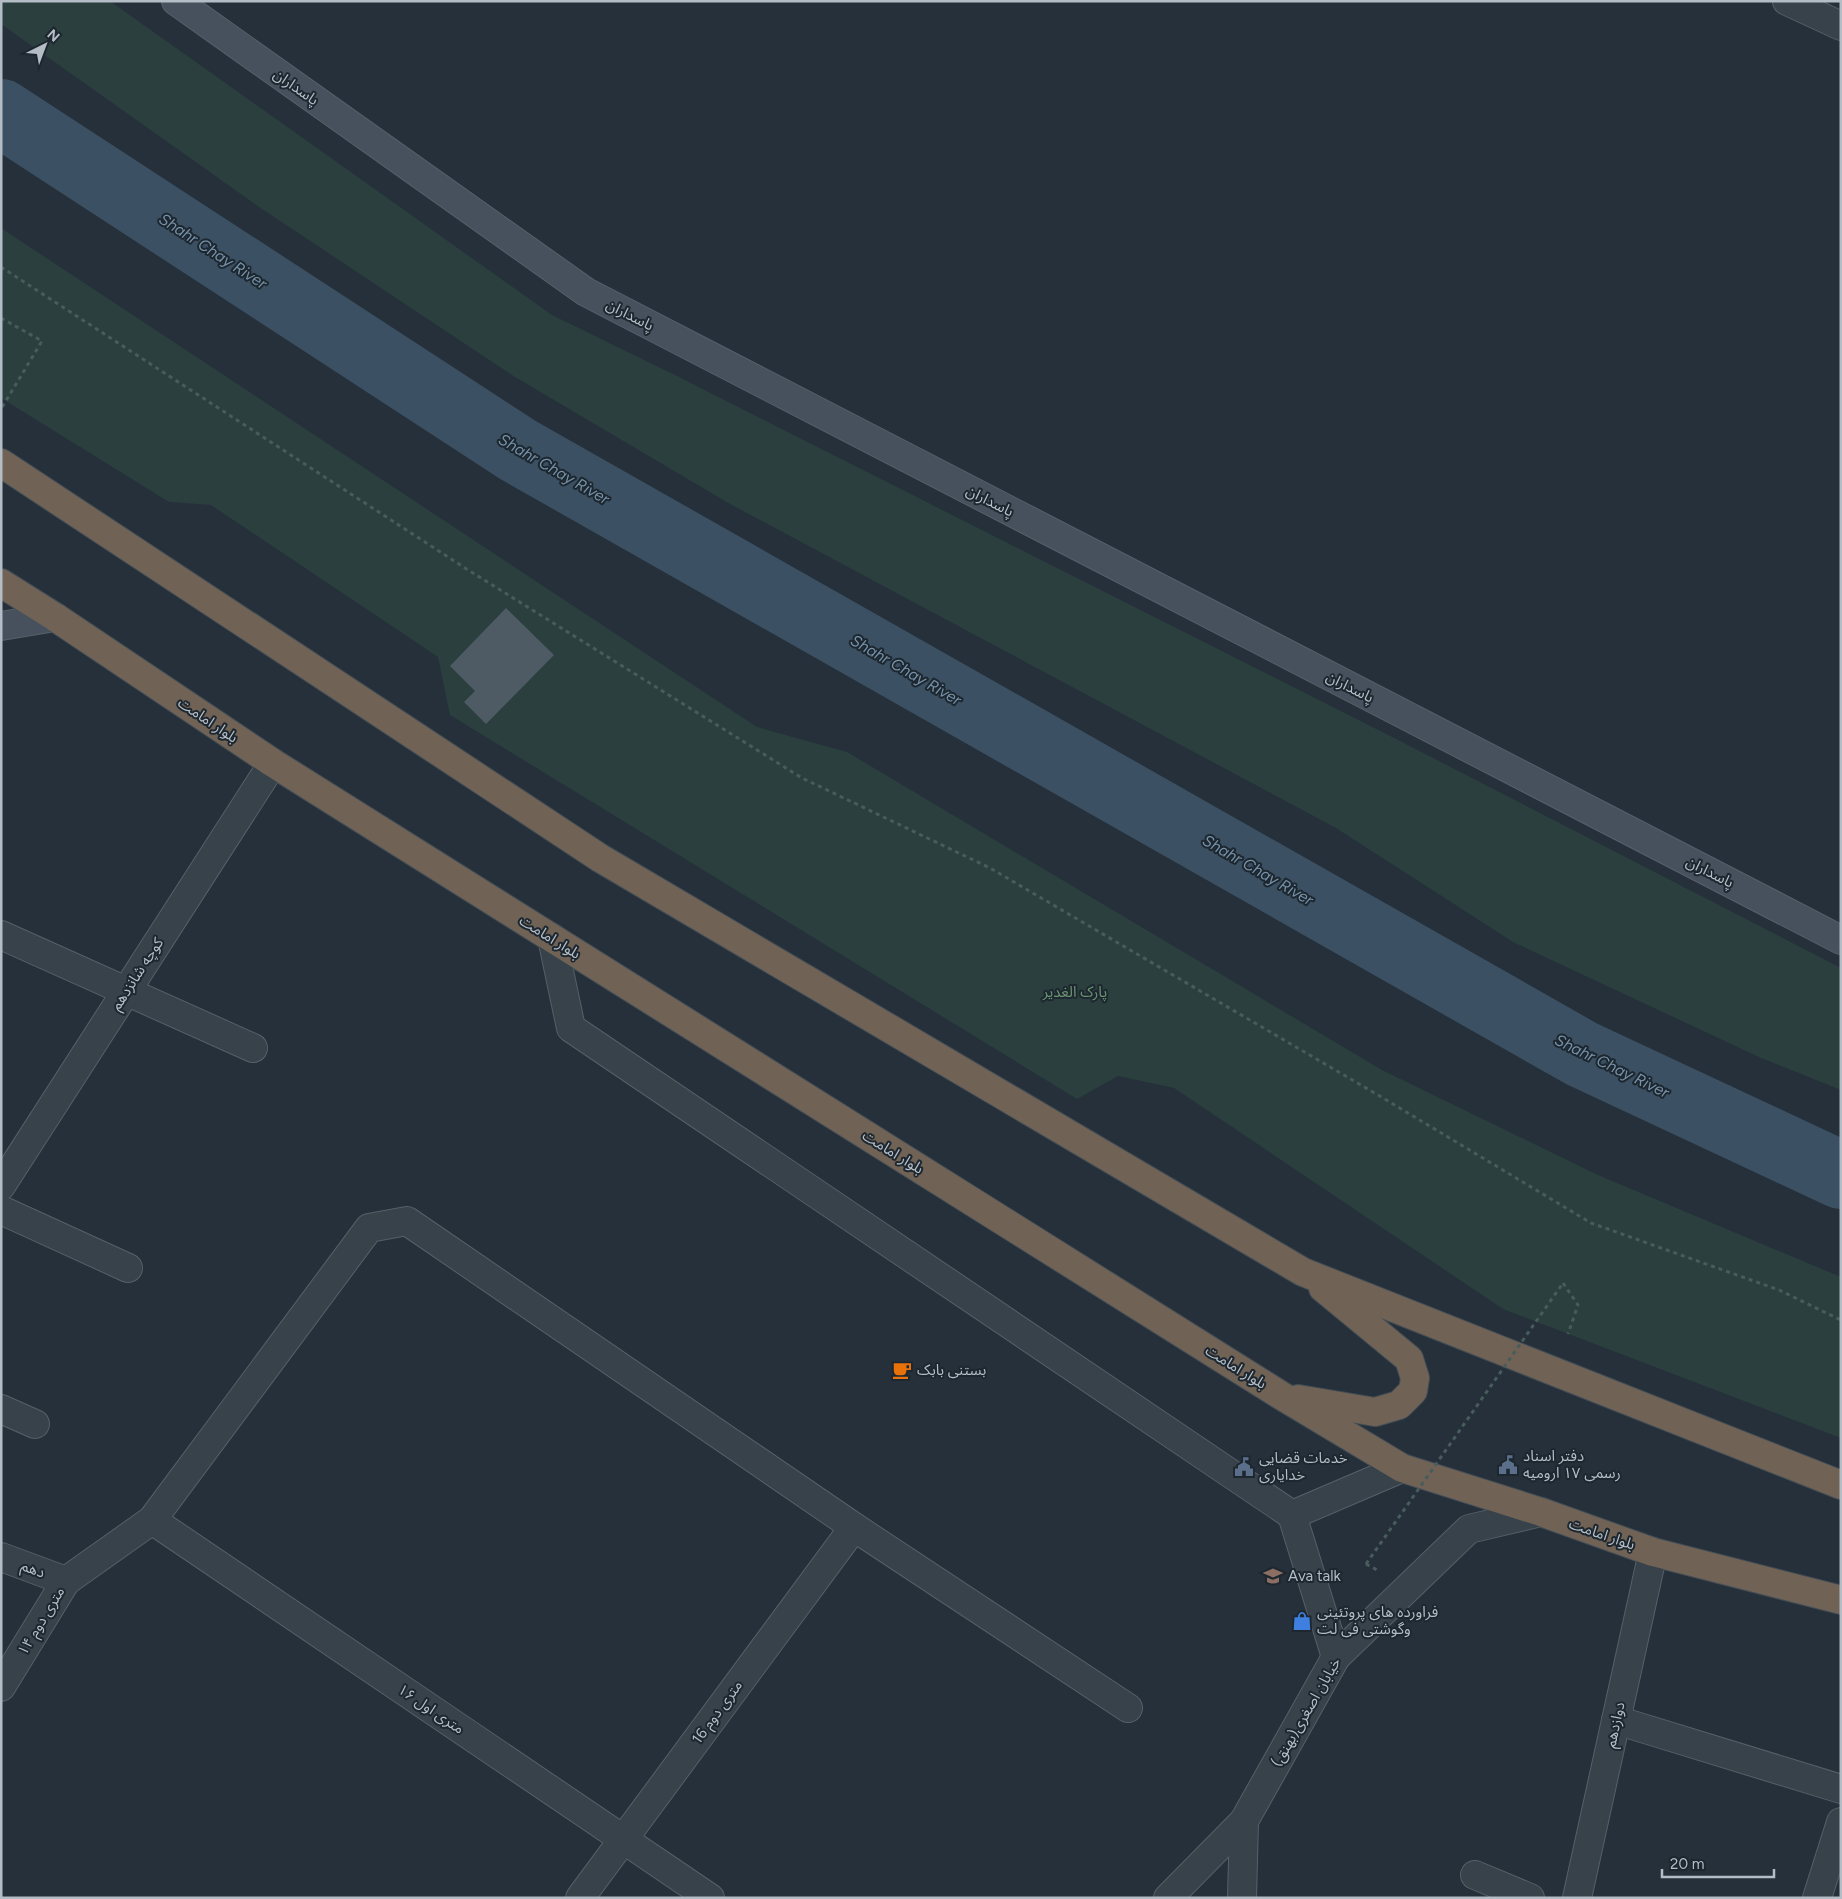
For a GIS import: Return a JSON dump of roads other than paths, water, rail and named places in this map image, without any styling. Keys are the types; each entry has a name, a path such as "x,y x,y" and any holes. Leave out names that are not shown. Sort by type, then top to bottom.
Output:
{"highway":[{"path":"1,463 600,858 1303,1272 1409,1359 1415,1378 1413,1391 1399,1405 1375,1412 1282,1396"},
{"name":"بلوار امامت","path":"1,583 273,763 1282,1396 1402,1468 1541,1512 1653,1552 1841,1600"},
{"path":"1303,1272 1841,1485"}],"main road":[{"name":"پاسداران","path":"176,1 586,292 1841,940"},
{"path":"1,626 55,617"}],"street":[{"path":"1787,1 1841,26"},
{"name":"کوچه شانزدهم","path":"1,1186 273,763"},
{"path":"1,934 252,1048"},
{"path":"552,938 572,1028 1292,1515 1336,1657"},
{"path":"1,1210 128,1268"},
{"path":"66,1581 152,1520 369,1228 407,1221 854,1527 1128,1708"},
{"path":"1,1409 35,1424"},
{"path":"1292,1515 1402,1468"},
{"name":"خیابان اصغری(بهنق)","path":"1242,1898 1244,1821 1336,1657 1469,1529 1541,1512"},
{"name":"۱۶ متری اول","path":"152,1520 710,1898"},
{"name":"16 متری دوم","path":"580,1898 854,1527"},
{"name":"دوازدهم","path":"1577,1898 1653,1552"},
{"name":"دهم","path":"1,1557 66,1581"},
{"name":"۱۴ متری دوم","path":"1,1687 66,1581"},
{"path":"1616,1720 1841,1788"},
{"path":"1168,1898 1244,1821"},
{"path":"1817,1898 1841,1822"},
{"path":"1475,1874 1530,1898"}],"waterway":[{"name":"Shahr Chay River","path":"1,113 518,450 1582,1054 1841,1175"}],"place":[{"name":"بستنی بابک","path":"902,1370"},
{"name":"دفتر اسناد رسمی ۱۷ ارومیه","path":"1508,1465"},
{"name":"خدمات قضایی خدایاری","path":"1244,1467"},
{"name":"Ava talk","path":"1273,1576"},
{"name":"فراورده های پروتئینی و‌گوشتی فی لت","path":"1302,1621"}],"park label":[{"name":"پارک الغدیر","path":"1075,992"}]}
